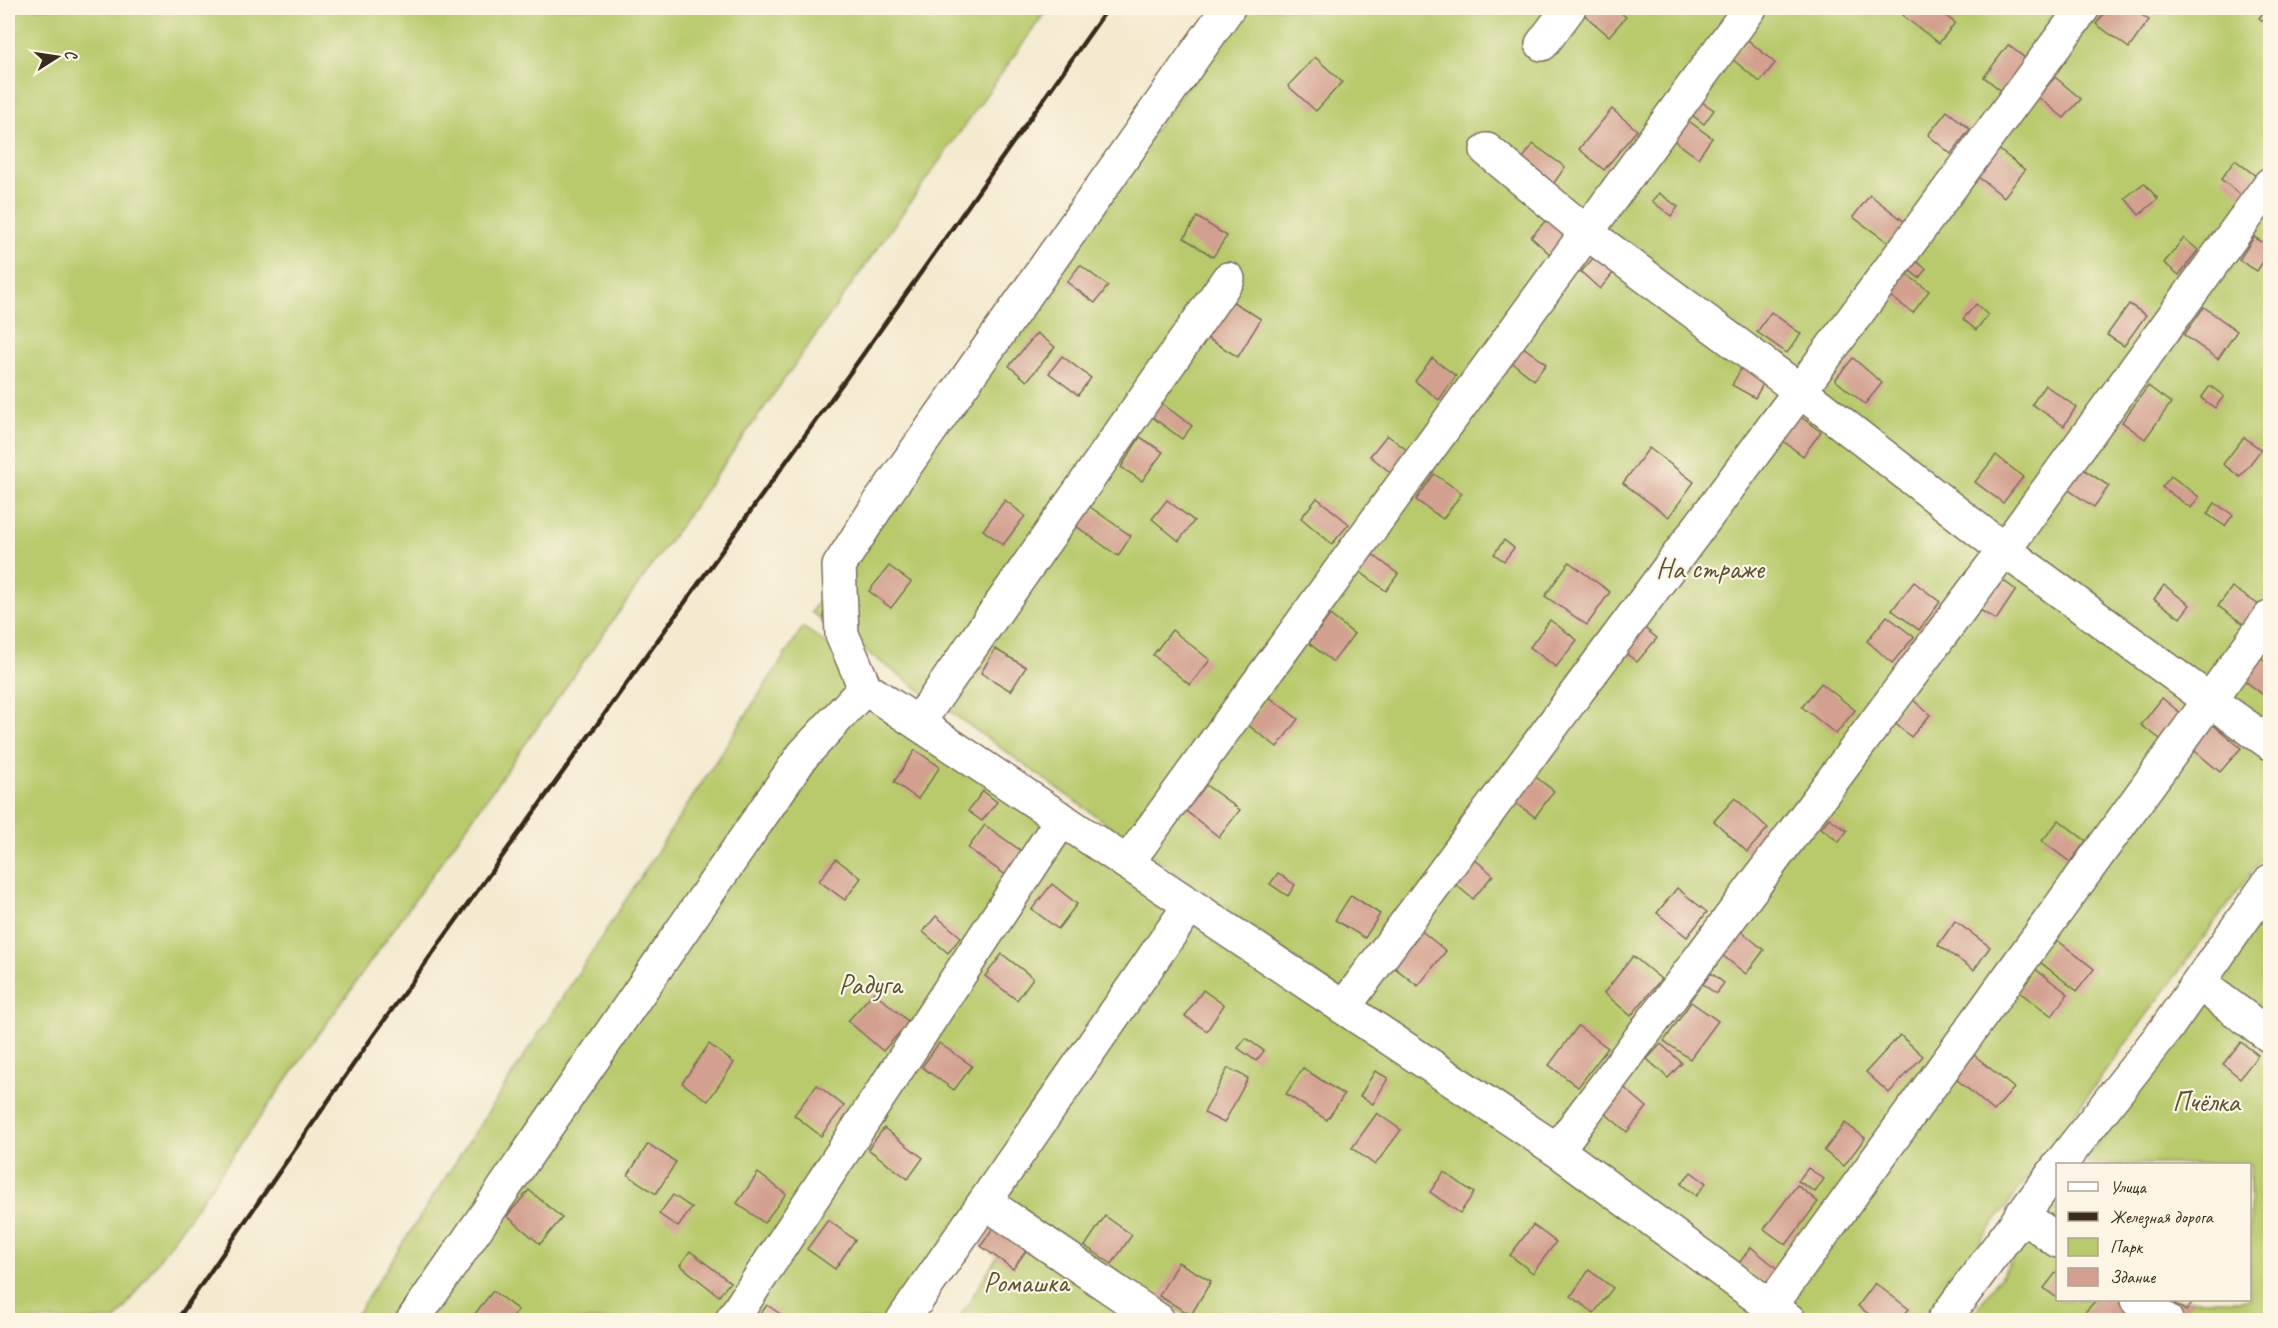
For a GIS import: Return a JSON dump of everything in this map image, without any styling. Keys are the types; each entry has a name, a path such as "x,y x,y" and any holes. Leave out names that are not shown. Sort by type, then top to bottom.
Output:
{"street":[{"path":"1228,8 882,498 839,566 842,634 865,688 1557,1150 1780,1314 2209,700 2271,617"},
{"path":"1542,44 1569,8"},
{"path":"1127,863 1750,8"},
{"path":"1344,1007 2083,8"},
{"path":"1487,150 1586,232 1799,390 2004,550 2271,743"},
{"path":"1557,1150 2004,550 2271,184"},
{"path":"918,723 1228,279"},
{"path":"413,1320 803,755 865,688"},
{"path":"732,1320 1062,819"},
{"path":"2061,1163 2199,984 2271,881"},
{"path":"903,1320 1191,905"},
{"path":"2199,984 2271,1036"},
{"path":"1944,1320 2056,1170"},
{"path":"985,1203 1158,1320"},
{"path":"2021,1214 2056,1240"},
{"path":"2140,1301 2166,1320"}],"green space":[{"path":"8,8 1048,8 116,1320 8,1320"},
{"name":"На страже","path":"1242,8 2270,8 2270,847 1923,1320 1800,1320 811,612"},
{"name":"Радуга","path":"803,627 1770,1320 1193,1320 994,1201 918,1320 353,1320"},
{"name":"Пчёлка","path":"2270,905 2270,1320 1969,1320 2056,1199 2056,1301 2251,1301 2251,1163 2083,1163"},
{"name":"Ромашка","path":"1014,1229 1164,1320 958,1320"}],"building":[{"path":"1585,8 1615,8 1626,17 1609,36 1581,12"},
{"path":"1910,8 1935,8 1955,23 1939,43 1903,16"},
{"path":"2108,8 2131,8 2149,20 2129,48 2096,24"},
{"path":"2267,8 2270,8 2270,27 2259,18"},
{"path":"1748,40 1775,63 1760,82 1732,59"},
{"path":"2008,45 2029,61 2004,93 1984,77"},
{"path":"1315,57 1342,82 1316,111 1288,86"},
{"path":"2055,77 2081,99 2064,118 2038,97"},
{"path":"1702,102 1714,110 1704,124 1692,115"},
{"path":"1612,109 1637,130 1604,170 1579,149"},
{"path":"1947,111 1970,129 1951,154 1928,135"},
{"path":"1686,119 1712,138 1698,158 1672,139"},
{"path":"1533,144 1565,167 1552,186 1519,164"},
{"path":"1993,145 2025,170 2004,197 1972,172"},
{"path":"2235,160 2257,177 2242,196 2221,179"},
{"path":"2144,183 2158,199 2139,215 2125,198"},
{"path":"1659,193 1678,207 1671,216 1652,201"},
{"path":"1870,195 1905,222 1889,243 1853,217"},
{"path":"1197,217 1227,236 1213,257 1184,238"},
{"path":"1548,218 1568,236 1551,255 1531,237"},
{"path":"2254,237 2270,247 2270,251 2257,271 2239,260"},
{"path":"2184,238 2198,250 2179,275 2164,263"},
{"path":"1908,255 1926,269 1919,278 1901,264"},
{"path":"1595,256 1614,272 1600,289 1581,272"},
{"path":"1080,265 1108,286 1095,303 1067,282"},
{"path":"1901,270 1929,291 1913,313 1885,292"},
{"path":"1225,297 1261,319 1238,357 1202,335"},
{"path":"1976,304 1988,315 1976,330 1963,319"},
{"path":"2129,304 2146,315 2124,346 2107,335"},
{"path":"2204,307 2237,331 2218,359 2184,335"},
{"path":"1771,312 1801,334 1787,353 1757,332"},
{"path":"1037,333 1055,347 1027,381 1009,366"},
{"path":"1522,346 1546,364 1534,380 1510,361"},
{"path":"1062,356 1091,378 1078,395 1049,373"},
{"path":"1432,358 1456,376 1439,400 1415,381"},
{"path":"1853,358 1882,383 1865,404 1835,380"},
{"path":"1743,365 1766,379 1755,398 1732,385"},
{"path":"2045,385 2076,407 2064,426 2032,404"},
{"path":"2148,386 2171,403 2145,439 2122,422"},
{"path":"2210,386 2224,396 2215,408 2201,398"},
{"path":"1157,400 1192,426 1182,439 1147,413"},
{"path":"1790,409 1821,432 1803,456 1772,433"},
{"path":"1387,435 1408,451 1391,473 1370,456"},
{"path":"1140,437 1163,452 1142,481 1121,467"},
{"path":"2244,437 2261,450 2240,477 2223,464"},
{"path":"1649,448 1694,482 1669,517 1623,483"},
{"path":"1996,455 2023,477 2003,503 1975,482"},
{"path":"2077,465 2109,486 2094,507 2063,486"},
{"path":"1434,474 1462,493 1443,519 1416,500"},
{"path":"2171,476 2199,497 2191,508 2162,487"},
{"path":"1317,498 1349,524 1332,544 1301,518"},
{"path":"1005,500 1025,516 1003,545 983,530"},
{"path":"1167,500 1194,521 1179,541 1152,519"},
{"path":"2215,503 2233,515 2225,526 2207,514"},
{"path":"1086,504 1131,536 1118,556 1072,523"},
{"path":"1504,540 1514,548 1504,561 1494,554"},
{"path":"1372,554 1398,574 1386,591 1359,571"},
{"path":"1569,562 1610,592 1587,625 1545,596"},
{"path":"889,566 911,582 891,608 869,591"},
{"path":"2001,579 2016,590 1996,620 1980,610"},
{"path":"1914,582 1940,602 1919,630 1892,610"},
{"path":"2164,585 2190,605 2180,618 2154,599"},
{"path":"2232,587 2262,607 2248,627 2218,606"},
{"path":"1330,615 1354,634 1333,662 1309,643"},
{"path":"1887,616 1914,637 1892,663 1867,641"},
{"path":"1550,620 1577,640 1556,667 1530,647"},
{"path":"1637,622 1657,638 1637,662 1617,646"},
{"path":"1172,630 1210,660 1190,685 1153,655"},
{"path":"995,649 1026,667 1011,691 981,673"},
{"path":"2261,658 2270,665 2270,700 2244,680"},
{"path":"1821,683 1855,710 1836,734 1802,707"},
{"path":"1269,697 1298,719 1277,747 1248,725"},
{"path":"1910,697 1930,715 1911,737 1891,720"},
{"path":"2162,698 2183,715 2163,741 2141,725"},
{"path":"2211,723 2241,748 2220,772 2190,747"},
{"path":"915,750 940,767 918,799 894,782"},
{"path":"1529,772 1554,791 1535,817 1510,799"},
{"path":"1206,785 1240,810 1219,837 1186,811"},
{"path":"983,791 997,802 982,821 968,811"},
{"path":"1735,798 1768,828 1747,852 1714,821"},
{"path":"1829,818 1847,831 1839,842 1821,828"},
{"path":"2059,820 2086,841 2070,862 2042,841"},
{"path":"985,825 1024,853 1007,876 968,848"},
{"path":"1466,852 1493,875 1473,899 1445,876"},
{"path":"836,859 861,878 845,900 819,881"},
{"path":"1278,873 1295,885 1288,896 1270,884"},
{"path":"1052,884 1077,904 1058,929 1032,909"},
{"path":"1677,888 1707,912 1687,937 1657,913"},
{"path":"1351,895 1380,914 1365,938 1335,920"},
{"path":"936,916 961,937 948,953 923,932"},
{"path":"1955,921 1990,947 1974,970 1938,945"},
{"path":"1418,928 1446,951 1418,986 1390,964"},
{"path":"1741,931 1764,950 1746,974 1722,955"},
{"path":"2057,940 2094,969 2077,991 2040,962"},
{"path":"1002,954 1033,978 1017,1000 985,976"},
{"path":"1633,956 1661,979 1631,1016 1604,993"},
{"path":"2035,969 2068,994 2052,1016 2018,991"},
{"path":"1711,973 1724,983 1716,994 1703,984"},
{"path":"1203,990 1224,1005 1207,1031 1185,1016"},
{"path":"874,992 909,1022 883,1051 848,1021"},
{"path":"1691,1002 1718,1021 1690,1059 1664,1041"},
{"path":"1578,1026 1608,1048 1578,1087 1549,1065"},
{"path":"1900,1035 1923,1056 1889,1093 1866,1072"},
{"path":"1246,1038 1264,1051 1256,1061 1238,1048"},
{"path":"2241,1042 2258,1055 2240,1078 2223,1064"},
{"path":"939,1043 972,1066 954,1090 922,1067"},
{"path":"709,1044 734,1063 708,1101 682,1083"},
{"path":"1661,1044 1682,1063 1668,1078 1647,1059"},
{"path":"1974,1055 2014,1088 1994,1111 1955,1078"},
{"path":"1228,1068 1248,1078 1224,1123 1204,1113"},
{"path":"1303,1068 1344,1095 1327,1120 1286,1094"},
{"path":"1375,1071 1388,1078 1373,1104 1360,1096"},
{"path":"817,1085 844,1106 821,1136 794,1115"},
{"path":"1621,1085 1647,1107 1627,1132 1601,1110"},
{"path":"1377,1113 1401,1130 1375,1165 1352,1148"},
{"path":"1845,1123 1865,1138 1844,1166 1824,1151"},
{"path":"884,1128 923,1158 908,1179 868,1149"},
{"path":"648,1144 676,1162 656,1194 628,1175"},
{"path":"1808,1168 1824,1179 1815,1192 1798,1181"},
{"path":"1444,1172 1474,1193 1460,1213 1430,1192"},
{"path":"1691,1172 1706,1183 1696,1196 1681,1184"},
{"path":"758,1173 786,1194 764,1223 737,1203"},
{"path":"1797,1185 1818,1202 1786,1245 1764,1229"},
{"path":"529,1190 562,1218 540,1244 507,1216"},
{"path":"673,1195 692,1208 678,1227 659,1214"},
{"path":"1105,1216 1132,1235 1112,1264 1085,1246"},
{"path":"828,1220 855,1240 835,1269 807,1249"},
{"path":"995,1225 1028,1248 1013,1269 981,1246"},
{"path":"1533,1225 1556,1242 1533,1273 1510,1255"},
{"path":"1751,1247 1779,1270 1767,1285 1739,1263"},
{"path":"690,1251 730,1282 719,1296 680,1265"},
{"path":"1178,1262 1211,1281 1191,1315 1159,1296"},
{"path":"1589,1270 1613,1288 1594,1313 1571,1296"},
{"path":"2056,1273 2056,1297 2044,1288"},
{"path":"1875,1283 1909,1309 1900,1320 1877,1320 1858,1306"},
{"path":"493,1291 518,1310 510,1320 470,1320"},
{"path":"2095,1301 2122,1301 2138,1314 2133,1320 2078,1320"},
{"path":"2171,1301 2193,1301 2186,1311"},
{"path":"767,1305 789,1320 756,1320"}],"railway":[{"path":"177,1320 373,1036 852,370 1108,8"}]}
